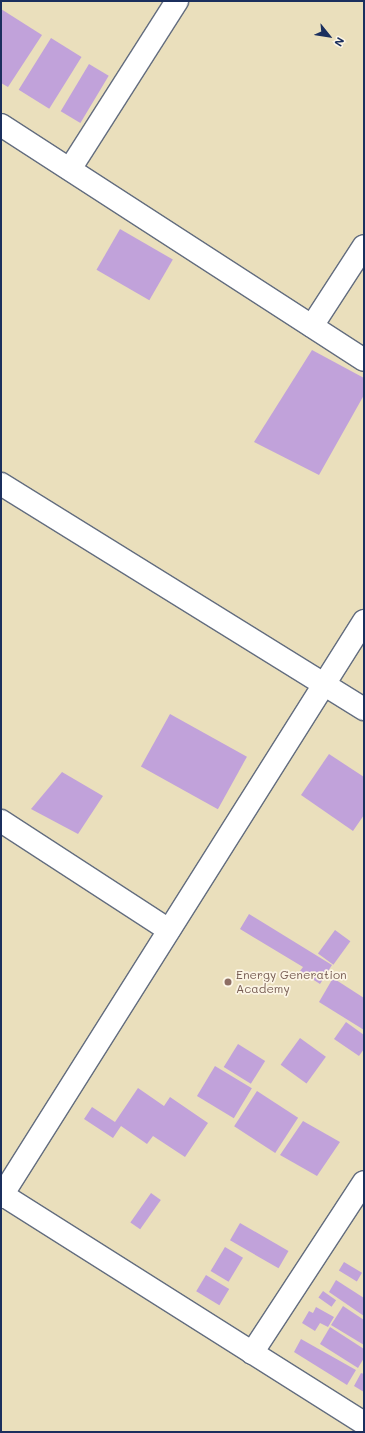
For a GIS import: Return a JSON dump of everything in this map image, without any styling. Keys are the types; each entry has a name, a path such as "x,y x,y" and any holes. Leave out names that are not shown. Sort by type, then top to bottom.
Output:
{"street":[{"path":"70,169 177,1"},
{"path":"1,125 364,360"},
{"path":"312,326 364,246"},
{"path":"1,484 364,709"},
{"path":"364,621 2,1196 364,1423"},
{"path":"1,821 169,930"},
{"path":"252,1353 364,1182"}],"building":[{"path":"1,9 42,35 8,87 1,83"},
{"path":"51,38 82,57 49,109 19,90"},
{"path":"89,64 109,76 80,123 61,111"},
{"path":"120,229 173,260 149,300 97,270"},
{"path":"312,350 364,378 364,395 319,475 254,442"},
{"path":"170,714 247,757 218,809 141,766"},
{"path":"329,754 364,777 364,815 353,831 301,795"},
{"path":"62,772 103,796 78,834 31,809"},
{"path":"249,914 332,965 320,984 300,971 303,967 240,929"},
{"path":"335,930 350,941 333,965 318,953"},
{"path":"333,978 364,998 364,1030 319,1002"},
{"path":"346,1022 364,1035 364,1049 359,1056 334,1039"},
{"path":"300,1038 326,1057 306,1084 281,1065"},
{"path":"238,1044 265,1061 251,1084 224,1067"},
{"path":"215,1066 252,1088 234,1118 197,1096"},
{"path":"138,1088 164,1106 170,1097 208,1123 185,1157 153,1136 147,1144 121,1126 113,1138 84,1119 92,1107 115,1122"},
{"path":"257,1091 298,1118 275,1153 234,1126"},
{"path":"303,1121 340,1142 317,1176 280,1155"},
{"path":"151,1193 161,1200 140,1229 130,1222"},
{"path":"240,1223 288,1251 278,1268 230,1240"},
{"path":"225,1247 243,1258 229,1282 211,1271"},
{"path":"344,1262 362,1273 357,1281 339,1271"},
{"path":"206,1275 229,1289 219,1305 196,1291"},
{"path":"336,1280 364,1298 364,1316 329,1292"},
{"path":"323,1291 336,1300 332,1307 318,1298"},
{"path":"343,1306 364,1320 364,1345 331,1325"},
{"path":"316,1307 334,1317 328,1327 320,1323 315,1331 302,1323 309,1311 313,1313"},
{"path":"330,1327 364,1349 364,1358 358,1368 320,1344"},
{"path":"301,1339 356,1370 347,1385 294,1352"},
{"path":"361,1373 364,1374 364,1392 354,1386"}],"place":[{"name":"Energy Generation Academy","path":"228,982"}]}
